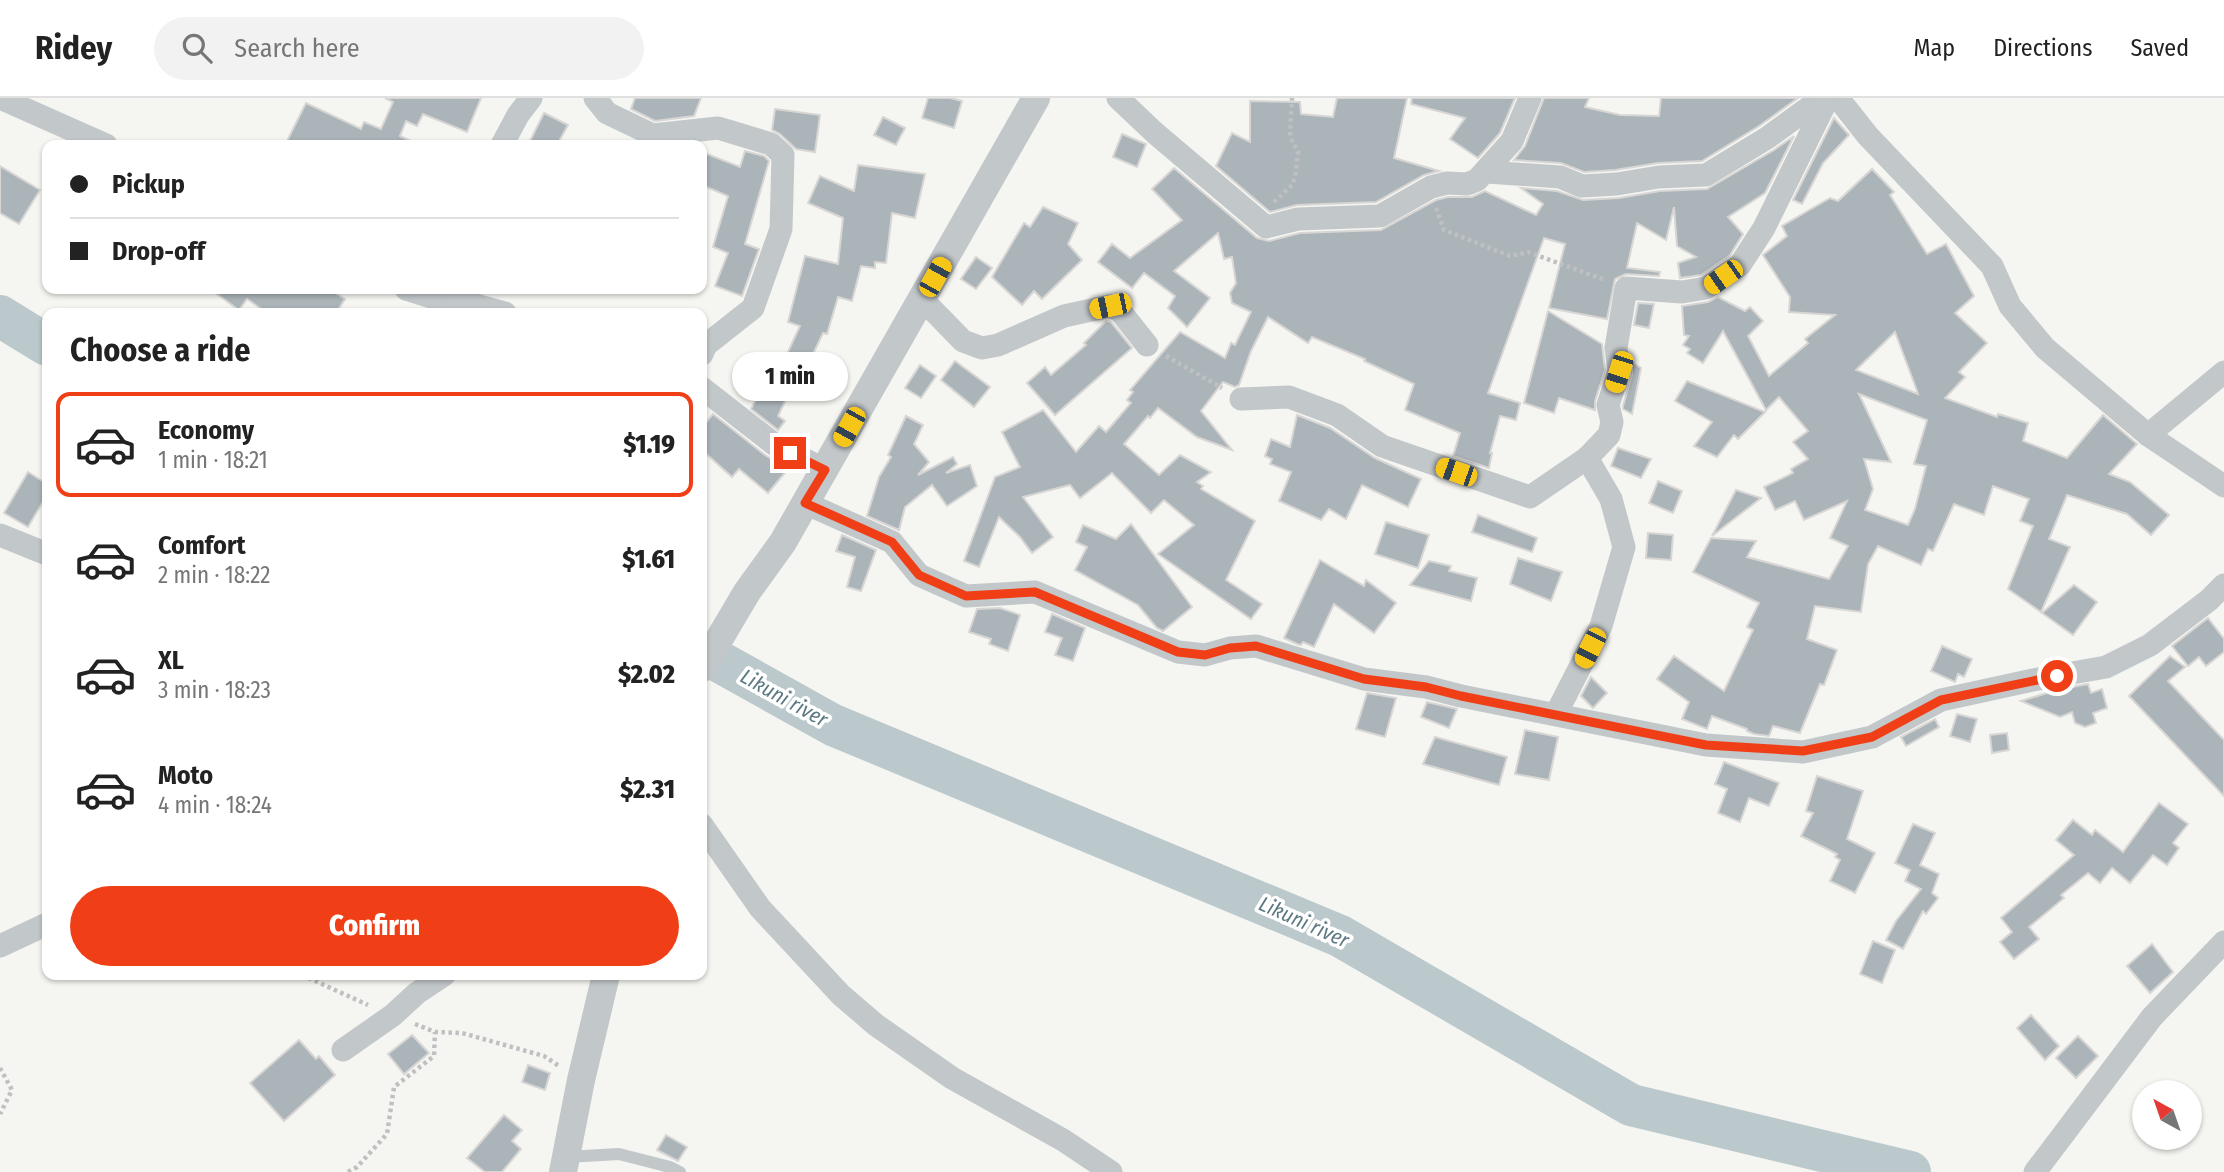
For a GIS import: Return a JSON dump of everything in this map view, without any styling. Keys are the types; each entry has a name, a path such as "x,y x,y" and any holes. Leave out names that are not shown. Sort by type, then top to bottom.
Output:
{"street":[{"path":"0,98 95,140"},
{"path":"505,140 531,98"},
{"path":"595,98 607,113 653,135 718,128 771,144 783,155 782,229 753,308 707,344"},
{"path":"707,658 718,637 783,542 1036,98"},
{"path":"1118,98 1266,227 1298,219 1380,216 1431,187 1447,183 1466,184 1477,180 1512,141 1530,98"},
{"path":"1487,172 1560,177 1582,186 1659,177 1706,175 1767,138 1822,98"},
{"path":"1241,399 1289,397 1337,415 1382,446 1530,497 1587,458 1609,435 1612,422 1608,405 1619,372 1616,348 1626,288 1682,292 1706,288 1740,265 1764,228 1828,98"},
{"path":"1838,98 1868,136 1992,266 2010,306 2045,348 2148,435 2224,486"},
{"path":"422,294 444,301 458,294 493,308"},
{"path":"922,299 963,341 982,348 998,345 1063,316 1110,306 1121,311 1147,345"},
{"path":"2148,435 2224,372"},
{"path":"707,392 774,444 825,470"},
{"path":"1556,714 1601,626 1624,547 1611,499 1587,458"},
{"path":"805,503 892,542 919,575 966,596 1035,592 1178,652 1205,655 1230,648 1256,646 1364,679 1426,687 1706,745 1803,751 1872,737 1941,700 2106,667 2150,645 2209,600 2224,585"},
{"path":"0,535 42,552"},
{"path":"707,832 760,908 841,995 867,1018 953,1079 1063,1140 1111,1172"},
{"path":"0,946 42,926"},
{"path":"2035,1172 2152,1017 2224,942"},
{"path":"343,1050 436,980"},
{"path":"565,1165 581,1080 605,980"}],"lane":[{"path":"565,1165 619,1154 680,1172"}],"path":[{"path":"1256,219 1293,184 1297,152 1290,137 1292,98"},
{"path":"1431,187 1444,230 1510,256 1528,252 1626,288"},
{"path":"1147,345 1241,399"},
{"path":"313,980 435,1032 462,1033 544,1056 581,1080"},
{"path":"348,1172 357,1167 387,1134 394,1087 434,1056 435,1032"},
{"path":"0,1068 12,1090 0,1114"}],"building":[{"path":"385,98 481,98 467,132 423,114 417,126 406,121 400,136 409,140 288,140 306,103 361,129 364,122 381,129 393,102"},
{"path":"635,98 701,98 694,116 655,121 631,109"},
{"path":"928,98 962,101 954,128 922,118"},
{"path":"1337,98 1407,98 1394,158 1439,171 1424,175 1376,202 1297,205 1270,212 1216,166 1232,133 1250,142 1250,101 1300,102 1301,114 1333,117"},
{"path":"1412,98 1515,98 1500,133 1478,158 1450,139 1465,118 1411,104"},
{"path":"1544,98 1589,98 1585,107 1620,115 1659,116 1661,98 1798,98 1702,161 1584,172 1561,163 1514,160 1525,146"},
{"path":"775,109 820,115 815,152 796,149 772,130"},
{"path":"544,113 568,125 560,140 530,140"},
{"path":"883,117 905,128 896,145 874,135"},
{"path":"1834,118 1849,135 1823,163 1802,204 1793,200"},
{"path":"1122,134 1146,144 1137,167 1113,157"},
{"path":"1794,136 1765,193 1728,217 1743,234 1730,255 1701,275 1680,278 1678,263 1696,257 1677,246 1674,207 1666,240 1637,223 1627,268 1660,272 1659,276 1626,274 1615,279 1607,319 1549,308 1565,244 1544,238 1488,393 1520,403 1516,420 1500,416 1490,453 1489,468 1453,456 1460,433 1405,410 1414,384 1364,361 1365,359 1312,337 1308,343 1268,317 1251,351 1239,385 1235,387 1223,382 1201,411 1232,450 1197,437 1158,408 1150,418 1148,416 1124,444 1159,475 1180,455 1211,472 1197,482 1203,486 1201,489 1255,521 1226,580 1262,604 1251,619 1158,554 1194,525 1164,500 1151,513 1112,473 1080,498 1070,485 1023,497 1053,537 1032,553 999,517 979,567 964,561 995,477 1020,467 1002,432 1043,410 1076,452 1099,426 1106,432 1131,403 1127,400 1133,392 1130,390 1180,332 1225,358 1231,343 1235,345 1251,312 1232,303 1230,293 1236,283 1232,257 1224,259 1218,233 1174,271 1210,298 1187,327 1168,308 1175,296 1144,273 1132,288 1098,262 1112,244 1130,258 1182,220 1152,189 1174,168 1257,238 1269,241 1300,233 1381,230 1436,200 1472,197 1485,191 1536,215 1543,204 1521,188 1557,191 1583,200 1619,198 1660,191 1707,189"},
{"path":"745,151 764,156 769,161 745,244 759,249 742,296 715,286 728,253 713,247 728,196 707,187 707,154 740,167"},
{"path":"858,165 925,174 915,218 892,213 886,263 875,262 875,268 861,266 852,301 838,297 827,334 823,333 806,369 802,366 778,416 785,421 778,430 751,409 764,383 759,381 769,361 781,367 800,326 788,322 805,256 838,264 843,218 808,203 820,176 854,191"},
{"path":"0,166 40,190 19,224 0,213"},
{"path":"1872,169 1894,192 1890,195 1927,254 1946,244 1974,296 1955,313 1987,343 1959,372 1965,377 1945,398 1997,417 1998,414 2028,423 2023,441 2067,458 2103,415 2137,444 2109,474 2130,482 2169,515 2151,535 2127,514 2067,495 2049,539 2070,547 2041,612 2008,589 2033,526 2020,521 2029,499 1993,486 1984,515 1954,504 1933,551 1928,549 1921,565 1878,546 1868,564 1861,612 1815,606 1807,639 1837,650 1824,685 1820,684 1800,733 1773,726 1769,736 1754,734 1712,716 1707,729 1682,719 1689,702 1657,679 1674,656 1724,691 1753,630 1747,627 1759,603 1693,572 1711,538 1756,541 1747,557 1829,579 1848,546 1830,538 1847,501 1804,520 1795,501 1775,510 1764,487 1793,473 1791,469 1808,459 1793,442 1808,431 1779,397 1766,410 1723,331 1703,363 1687,353 1690,349 1683,345 1689,336 1684,335 1682,306 1708,302 1718,297 1745,311 1750,307 1763,321 1748,336 1769,376 1808,343 1805,339 1835,315 1789,312 1790,297 1763,255 1787,236 1782,226 1830,198 1838,201","holes":["1895,332 1916,388 1918,394 1856,370","1859,394 1927,420 1914,464 1926,466 1908,525 1865,510 1873,489 1864,459 1891,462"]},
{"path":"1043,207 1078,223 1068,244 1082,260 1042,299 1034,291 1022,305 992,277 1024,223 1030,227"},
{"path":"976,257 992,268 976,289 961,279"},
{"path":"217,294 337,294 345,299 339,308 260,308 247,299 240,308 236,308"},
{"path":"1638,303 1654,304 1649,328 1634,325"},
{"path":"1548,311 1602,344 1605,370 1595,401 1595,410 1559,398 1554,413 1524,403"},
{"path":"1106,321 1111,322 1132,348 1055,415 1027,383 1045,367 1051,375 1086,345 1084,343"},
{"path":"955,361 990,387 974,407 941,380"},
{"path":"1632,362 1641,368 1632,414 1623,409 1623,406 1632,375"},
{"path":"920,365 936,376 921,398 905,388"},
{"path":"1687,381 1765,412 1738,439 1734,435 1717,457 1694,446 1712,422 1675,401"},
{"path":"713,414 765,455 788,469 768,493 739,469 732,477 707,454 707,422"},
{"path":"1297,415 1330,428 1375,458 1421,479 1408,507 1362,485 1346,519 1329,509 1321,520 1279,501 1291,472 1270,464 1272,459 1265,456 1271,439 1290,447"},
{"path":"906,416 923,425 914,444 929,462 918,475 953,457 957,464 946,473 970,465 977,486 947,506 932,485 905,507 899,530 867,516 879,477 891,457 888,455"},
{"path":"1618,448 1651,459 1641,478 1611,466"},
{"path":"28,472 42,481 42,503 28,527 4,513"},
{"path":"1658,481 1682,491 1673,513 1649,503"},
{"path":"1736,490 1761,498 1712,536"},
{"path":"1478,515 1537,538 1532,552 1472,532"},
{"path":"1386,522 1429,535 1418,568 1375,554"},
{"path":"1131,524 1192,607 1163,631 1157,628 1138,605 1075,570 1087,547 1076,542 1083,525 1116,539"},
{"path":"1648,533 1673,535 1671,560 1646,558"},
{"path":"842,535 876,550 861,591 847,587 855,557 836,551"},
{"path":"1518,558 1562,572 1551,601 1510,584"},
{"path":"1320,560 1364,586 1366,580 1396,603 1374,633 1334,604 1314,647 1284,638"},
{"path":"1429,561 1451,566 1449,571 1477,578 1471,601 1410,585"},
{"path":"2074,585 2097,602 2073,635 2042,613"},
{"path":"1000,608 1020,615 1008,651 989,644 991,639 969,632 977,609"},
{"path":"1052,614 1085,628 1073,661 1055,655 1062,638 1045,632"},
{"path":"2208,618 2224,639 2224,652 2206,666 2199,657 2188,666 2172,646"},
{"path":"1942,646 1972,659 1964,677 1958,674 1955,682 1931,671"},
{"path":"2170,656 2185,667 2168,681 2224,740 2224,796 2129,696"},
{"path":"1591,677 1607,693 1593,708 1581,696"},
{"path":"2088,684 2091,693 2102,689 2107,708 2093,713 2096,723 2085,727 2075,723 2072,712 2060,717 2021,701 2057,690"},
{"path":"1367,693 1396,698 1385,737 1356,729"},
{"path":"1427,702 1457,709 1449,728 1421,717"},
{"path":"1957,714 1977,719 1970,742 1950,736"},
{"path":"1935,719 1939,727 1906,746 1901,737"},
{"path":"1525,730 1558,737 1549,780 1515,774"},
{"path":"2007,733 2009,750 1992,753 1990,735"},
{"path":"1435,737 1507,757 1499,785 1423,764"},
{"path":"1724,762 1779,783 1769,806 1749,798 1740,822 1718,813 1727,789 1715,784"},
{"path":"1817,776 1863,791 1847,839 1875,853 1855,893 1830,881 1840,860 1835,857 1837,854 1801,836 1813,813 1806,811"},
{"path":"2159,803 2188,824 2173,843 2179,848 2167,865 2153,855 2130,883 2112,868 2100,883 2088,873 2061,895 2064,898 2029,927 2039,939 2014,959 2000,942 2012,932 2001,918 2074,855 2056,840 2073,820 2092,835 2095,830 2123,852"},
{"path":"1913,824 1935,833 1920,865 1939,874 1932,893 1938,898 1926,914 1923,911 1903,949 1886,940 1896,921 1921,889 1905,881 1910,870 1895,863"},
{"path":"1873,941 1895,950 1882,983 1860,974"},
{"path":"2152,944 2173,972 2150,993 2127,966"},
{"path":"2031,1015 2059,1046 2045,1060 2017,1028"},
{"path":"412,1035 429,1053 404,1074 388,1054"},
{"path":"2078,1036 2098,1056 2076,1078 2056,1058"},
{"path":"299,1040 316,1059 319,1056 335,1075 284,1121 250,1083"},
{"path":"528,1065 550,1073 545,1090 522,1082"},
{"path":"504,1115 522,1130 512,1141 521,1149 502,1172 485,1172 467,1158"},
{"path":"666,1135 687,1147 678,1161 657,1150"}],"waterway":[{"path":"0,316 42,342"},
{"name":"Likuni river","path":"707,655 833,725 1340,936 1631,1105 1910,1172"}],"route":[{"path":"790,453 825,470 805,503 892,542 919,575 966,596 1035,592 1178,652 1205,655 1230,648 1256,646 1364,679 1426,687 1706,745 1803,751 1872,737 1941,700 2057,676"}]}
